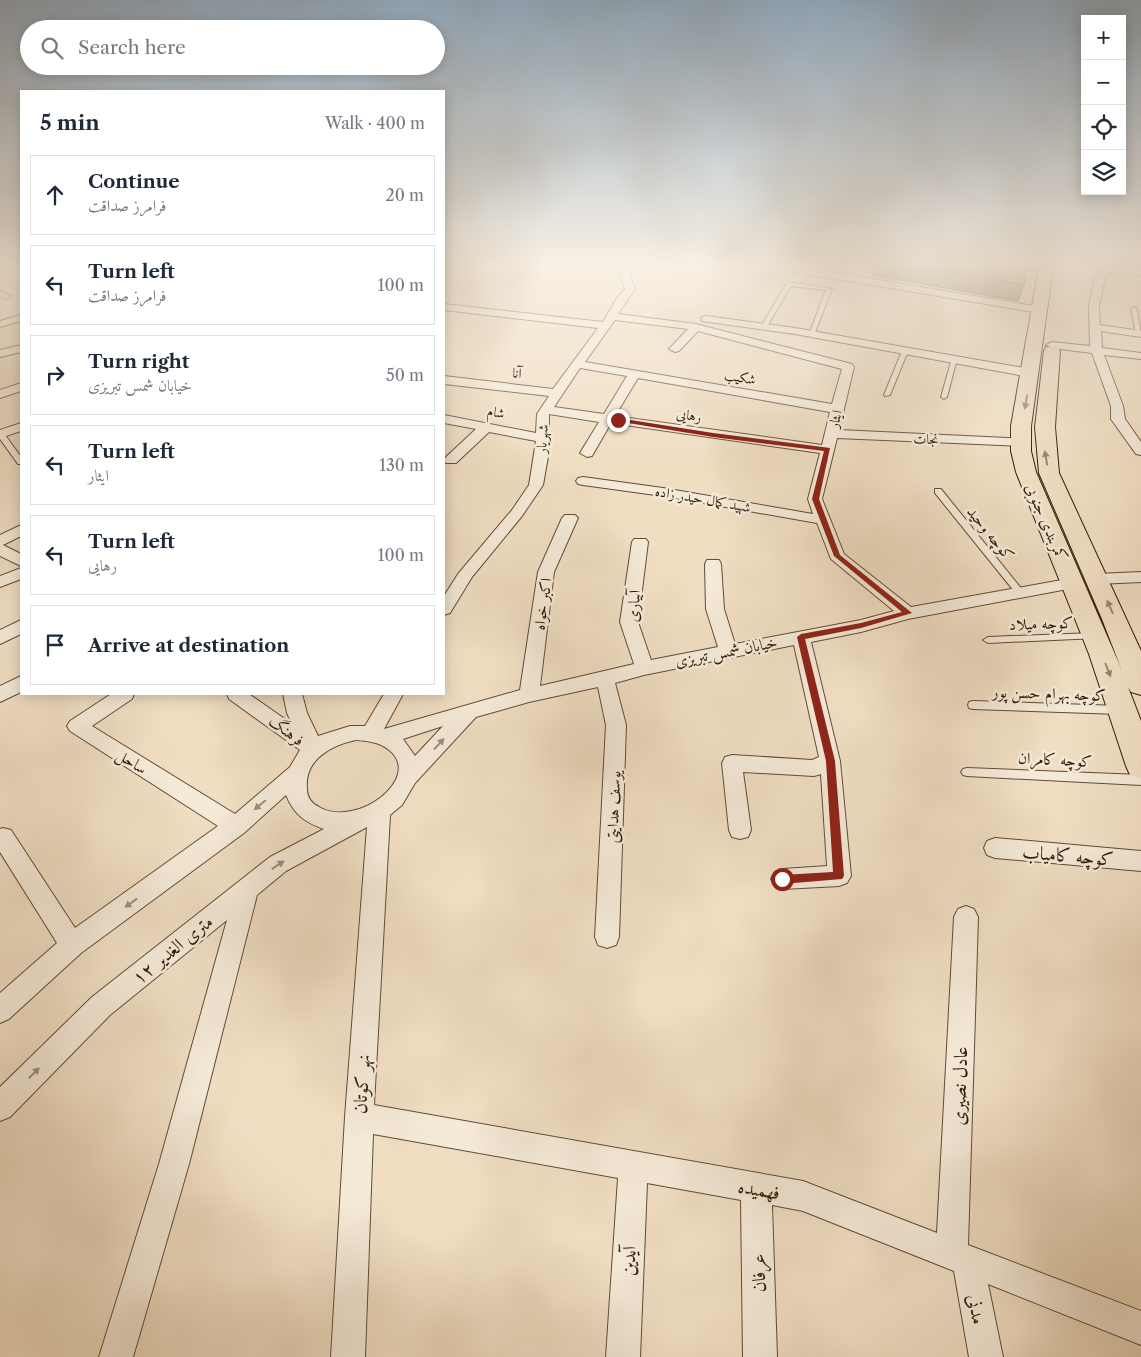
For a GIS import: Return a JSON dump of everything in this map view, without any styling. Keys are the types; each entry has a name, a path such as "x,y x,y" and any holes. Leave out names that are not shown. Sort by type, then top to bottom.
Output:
{"main road":[{"name":"کمربندی جنوبی","path":"1037,330 1022,426 1021,451 1026,472 1095,636 1123,710 1141,766"},
{"name":"کمربندی جنوبی","path":"1054,330 1044,426 1045,452 1049,473 1097,579 1141,684"},
{"path":"1073,583 1097,579"}],"street":[{"name":"شهریار","path":"445,607 466,574 516,513 536,485 543,414 602,330"},
{"path":"675,349 687,330"},
{"name":"ایثار","path":"711,330 848,367 816,499 837,556 908,613"},
{"path":"787,330 1030,373"},
{"path":"1095,330 1097,351 1118,406 1118,419 1128,436 1141,451"},
{"path":"1116,330 1140,334"},
{"path":"1052,345 1141,356"},
{"path":"0,354 20,348"},
{"name":"شکیب","path":"578,364 838,409"},
{"path":"587,453 634,374"},
{"name":"آنا","path":"445,380 557,393"},
{"path":"0,394 20,387"},
{"name":"رهایی","path":"545,410 828,450"},
{"name":"شام","path":"445,419 542,438"},
{"path":"0,434 20,427"},
{"path":"451,460 486,427"},
{"name":"نجات","path":"831,434 1021,442"},
{"name":"شهید کمال حیدر زاده","path":"583,481 663,492 824,520"},
{"name":"اکبر خواه","path":"529,695 546,572 570,518"},
{"path":"0,541 20,531"},
{"name":"آبیاری","path":"640,542 629,622 644,668"},
{"path":"0,549 20,560"},
{"path":"713,564 715,609 728,650"},
{"path":"0,582 20,573"},
{"path":"1097,579 1141,577"},
{"name":"خیابان شمس تبریزی","path":"378,735 529,695 605,679 644,668 728,650 861,626 908,613 1021,594 1073,583"},
{"path":"0,638 20,627"},
{"path":"782,879 838,876 830,761 801,637"},
{"name":"یوسف هدایتی","path":"605,679 616,725 607,937"},
{"path":"0,696 20,684"},
{"name":"ساحل","path":"124,695 77,726 236,826"},
{"name":"فرهنگ","path":"237,695 313,749"},
{"path":"293,695 297,713 313,749"},
{"path":"378,735 393,695"},
{"path":"408,776 470,711"},
{"path":"356,732 378,735 405,752 409,763 408,776 403,790 394,801 371,815 348,822 330,822 305,810 297,798 294,787 303,760 313,749 341,736 356,732"},
{"path":"740,830 732,763 814,768 830,761"},
{"path":"0,1010 72,945 236,826 297,774"},
{"name":"۱۲ متری الغدیر","path":"0,1107 101,1006 278,864 371,815"},
{"name":"نهر کوتان","path":"348,1357 371,815"},
{"path":"3,837 72,945"},
{"name":"کوچه کامیاب","path":"995,848 1141,861"},
{"path":"116,1357 174,1164 247,889"},
{"name":"عادل نصیری","path":"960,1258 966,917"},
{"name":"فهمیده","path":"359,1117 803,1196 1141,1328"},
{"name":"آیدین","path":"622,1357 633,1166"},
{"name":"عرفان","path":"756,1188 760,1357"},
{"name":"مدنی","path":"960,1258 986,1357"}],"lane":[{"path":"887,395 905,351"},
{"path":"944,397 954,359"},
{"path":"0,434 20,461"},
{"name":"کوچه وحید","path":"938,491 1021,594"},
{"name":"کوچه میلاد","path":"988,640 1095,636"},
{"name":"کوچه بهرام حسن پور","path":"973,705 1123,710"},
{"name":"کوچه کامران","path":"967,772 1141,780"}],"route":[{"path":"618,420 828,450 816,499 837,556 908,613 861,626 801,637 830,761 838,876 782,879"}]}
